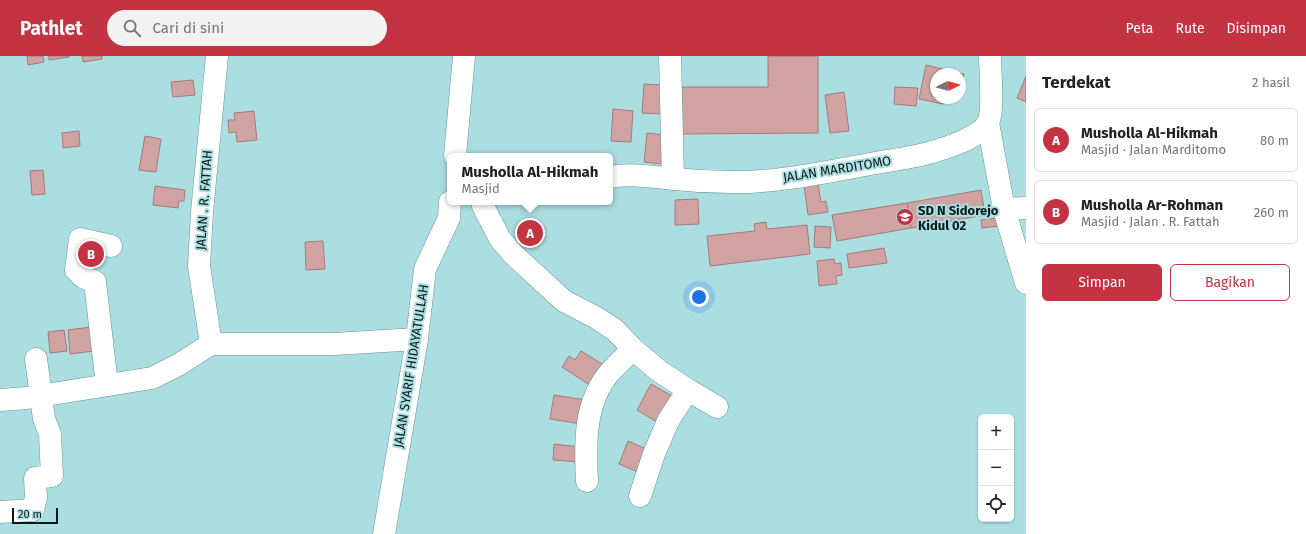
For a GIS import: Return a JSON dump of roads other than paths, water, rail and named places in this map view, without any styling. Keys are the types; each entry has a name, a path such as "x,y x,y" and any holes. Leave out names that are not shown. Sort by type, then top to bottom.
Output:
{"street":[{"name":"JALAN . R. FATTAH","path":"211,344 199,266 202,212 216,56"},
{"path":"455,153 464,56"},
{"path":"670,56 673,179"},
{"path":"990,56 991,99 988,123 1004,209 1026,283"},
{"name":"JALAN MARDITOMO","path":"613,176 618,175 647,176 733,182 798,176 931,153 974,136 988,123"},
{"path":"450,210 483,205"},
{"path":"490,205 500,239 514,255 564,301 595,317 615,330 633,349 660,371 688,390 717,406"},
{"path":"1004,209 1026,208"},
{"name":"JALAN SYARIF HIDAYATULLAH","path":"384,534 417,339 425,269 450,210"},
{"path":"107,385 95,282 83,277 76,270 80,239 111,246"},
{"path":"0,400 42,396 152,378 178,365 211,344 334,344 417,339"},
{"path":"587,481 586,438 590,412 596,392 610,372 633,349"},
{"path":"0,512 33,510 36,498 35,478 52,476 50,434 44,419 36,359"},
{"path":"640,496 654,454 668,421 688,390"}],"place":[{"name":"SD N Sidorejo Kidul 02","path":"905,217"},
{"name":"Musholla Al-Hikmah","path":"530,233"},
{"name":"Musholla Ar-Rohman","path":"91,254"}]}
